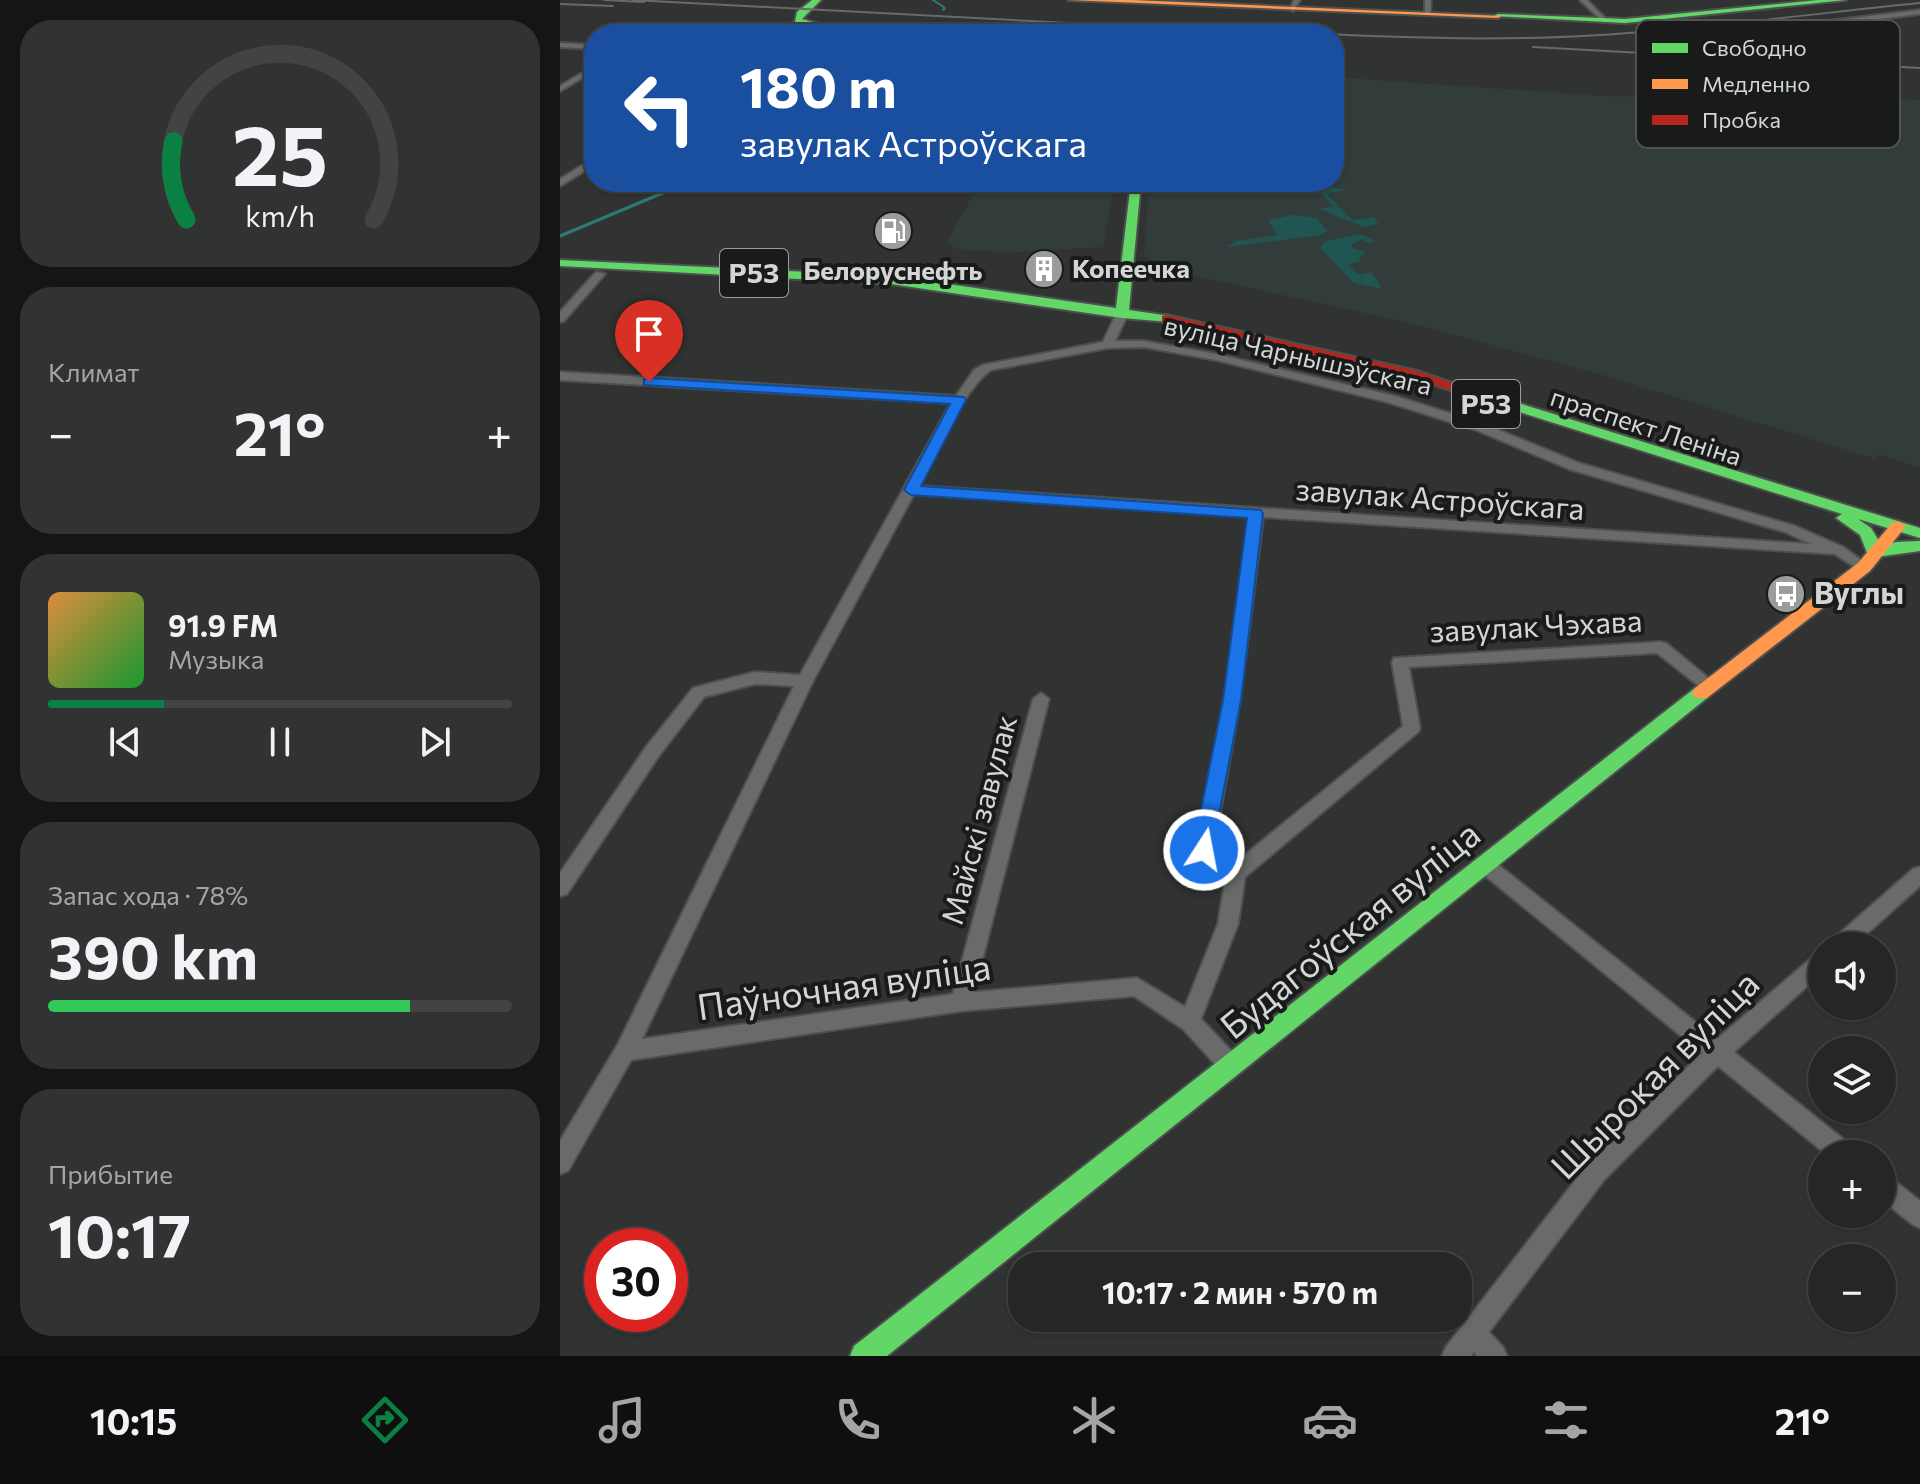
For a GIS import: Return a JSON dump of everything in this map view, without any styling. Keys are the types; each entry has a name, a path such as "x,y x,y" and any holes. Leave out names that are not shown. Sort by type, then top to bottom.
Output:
{"main road":[{"path":"817,0 800,14 798,20 817,24"},
{"path":"825,24 811,21 812,15 829,0"},
{"path":"1072,0 1428,7 1605,21 1842,0"},
{"path":"1122,314 1135,192"},
{"name":"праспект Леніна","path":"560,263 891,280 1122,314 1408,380 1844,518 1920,533"},
{"name":"праспект Леніна","path":"1122,314 1146,315 1412,374 1634,441 1895,529 1920,544"},
{"path":"1844,518 1870,533 1875,542 1869,561"},
{"name":"Будагоўская вуліца","path":"1869,561 1895,529"},
{"name":"Будагоўская вуліца","path":"864,1356 1869,561 1896,547 1920,544"}],"street":[{"path":"1583,0 1605,21"},
{"path":"1853,20 1920,12"},
{"path":"797,24 803,22"},
{"path":"560,45 584,46"},
{"path":"560,89 584,74"},
{"path":"560,183 584,167"},
{"path":"560,319 600,274"},
{"path":"1108,345 1122,314"},
{"name":"вуліца Чарнышэўскага","path":"625,1051 805,681 959,400 978,373 987,367 1108,345 1144,344 1216,357 1391,399 1480,427 1574,466 1790,529 1838,550"},
{"path":"560,376 959,400"},
{"name":"завулак Астроўскага","path":"911,490 1838,550 1869,561"},
{"path":"1190,1022 1228,924 1236,873 1204,850 1232,700 1256,514"},
{"name":"завулак Чэхава","path":"1236,873 1412,728 1400,662 1660,647 1710,686"},
{"path":"560,888 652,752 699,692 755,678 805,681"},
{"name":"Майскі завулак","path":"961,1002 1041,699"},
{"path":"1484,864 1827,1140"},
{"path":"1855,932 1920,875"},
{"name":"Шырокая вуліца","path":"1455,1356 1596,1172 1718,1052 1808,973"},
{"name":"Паўночная вуліца","path":"625,1051 961,1002 1137,987 1190,1022 1231,1066"},
{"path":"563,1153 625,1051"},
{"path":"1896,1196 1920,1216"},
{"path":"1474,1334 1494,1356"}],"shaded area":[{"path":"1344,78 1636,96 1636,148 1900,148 1900,99 1920,100 1920,468 1878,454 1876,459 1610,377 1410,323 1173,271 1144,256 1148,192 1344,192"},
{"path":"974,192 1112,192 1103,247 1021,252 959,250 946,243"},
{"path":"1320,192 1336,192 1326,194 1353,220 1374,217 1378,224 1364,227 1319,209 1333,206"},
{"path":"1292,215 1317,218 1328,231 1321,235 1227,247 1236,241 1277,235 1268,220"},
{"path":"1360,234 1375,240 1370,244 1362,239 1351,245 1354,249 1366,251 1359,258 1361,261 1348,264 1359,275 1372,272 1382,289 1354,283 1320,248 1325,241"}],"building":[{"path":"1031,256 1062,257 1057,271 1025,270"}],"waterway":[{"path":"933,0 945,8 943,10"},
{"path":"560,236 665,192"}],"railway":[{"path":"604,0 644,2"},
{"path":"633,0 1089,24"},
{"path":"1758,20 1920,3"},
{"path":"560,4 613,6"},
{"path":"1098,23 1124,24"},
{"path":"1344,35 1522,38 1636,32"},
{"path":"1533,47 1636,53"},
{"path":"1900,67 1920,68"}],"traffic: fast":[{"path":"812,24 798,20 800,14 817,0"},
{"path":"1498,16 1625,21 1842,0"},
{"path":"1122,314 1135,192"},
{"path":"560,263 891,280 1166,319"},
{"path":"1480,395 1920,533"},
{"path":"1844,518 1866,531 1875,554"},
{"path":"1875,554 1896,547 1920,546"},
{"path":"864,1356 1701,693"}],"traffic: slow":[{"path":"1072,0 1498,16"},
{"path":"1701,693 1864,567 1898,526"}],"traffic: jam":[{"path":"1166,319 1412,374 1480,395"}],"place":[{"name":"Белоруснефть","path":"893,231"},
{"name":"Копеечка","path":"1044,269"},
{"name":"Вуглы","path":"1786,594"}],"route":[{"path":"649,382 959,400 911,490 1256,514 1232,700 1204,850"}]}
